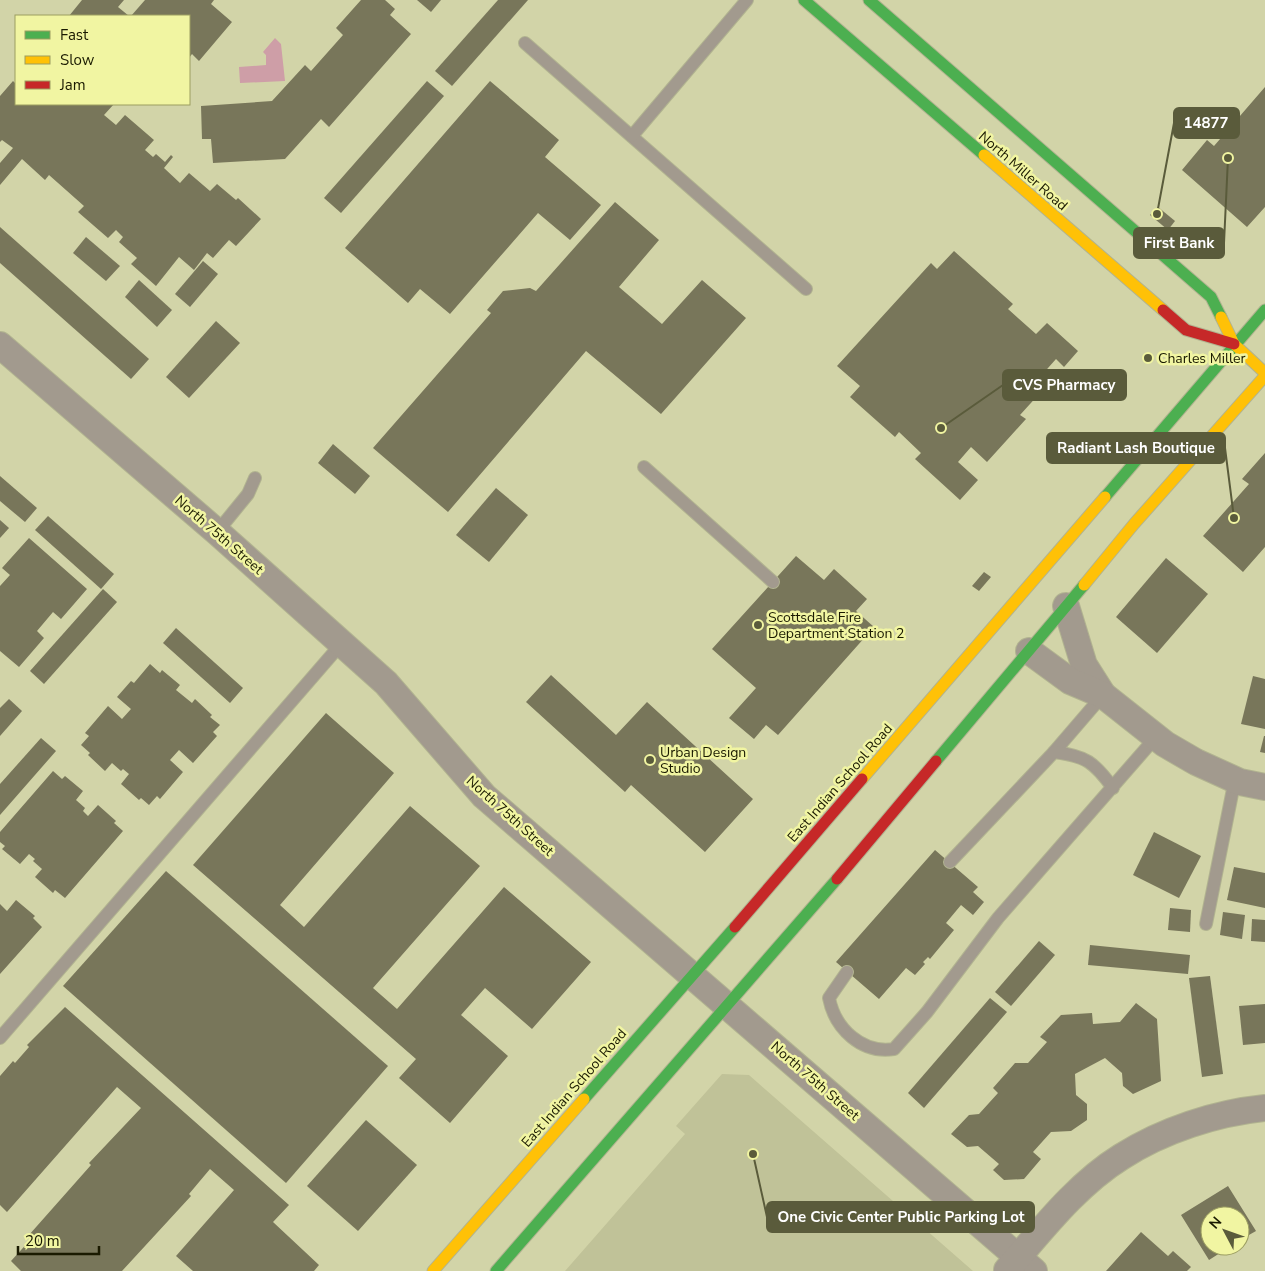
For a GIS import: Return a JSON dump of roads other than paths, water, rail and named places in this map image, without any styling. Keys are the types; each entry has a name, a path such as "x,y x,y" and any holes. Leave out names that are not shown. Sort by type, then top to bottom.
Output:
{"main road":[{"name":"North Miller Road","path":"804,0 1186,330 1234,344"},
{"name":"North Miller Road","path":"869,0 1211,297 1234,344 1265,375"},
{"name":"East Indian School Road","path":"433,1271 693,976 984,640 1061,545 1265,310"},
{"path":"496,1271 728,1007 1030,651 1134,524 1265,375"}],"street":[{"name":"North 75th Street","path":"0,345 342,643 407,705 458,769 484,796 693,976 1019,1266"},
{"path":"1066,606 1084,665 1103,695"},
{"path":"1030,651 1070,682 1103,695 1156,738 1196,762 1235,779 1265,787"},
{"path":"1019,1266 1078,1192 1120,1157 1165,1134 1198,1123 1265,1108"}],"lane":[{"path":"632,136 747,0"},
{"path":"525,44 806,288"},
{"path":"644,467 773,582"},
{"path":"216,532 248,494 255,478"},
{"path":"0,1038 342,643"},
{"path":"950,862 1054,752 1103,695"},
{"path":"847,972 829,998 832,1013 838,1024 846,1034 858,1041 884,1051 894,1049 927,1012 998,918 1156,738"},
{"path":"1054,752 1082,757 1090,761 1098,768 1112,788"},
{"path":"1206,924 1235,779"}],"place":[{"name":"First Bank","path":"1228,158"},
{"name":"14877","path":"1157,214"},
{"name":"Charles Miller","path":"1148,358"},
{"name":"CVS Pharmacy","path":"941,428"},
{"name":"Radiant Lash Boutique","path":"1234,518"},
{"name":"Scottsdale Fire Department Station 2","path":"758,625"},
{"name":"Urban Design Studio","path":"650,760"},
{"name":"One Civic Center Public Parking Lot","path":"753,1154"}]}
